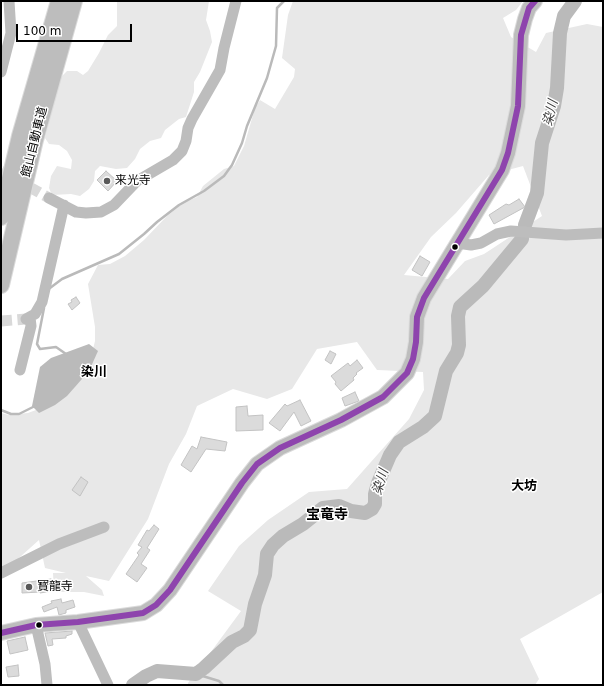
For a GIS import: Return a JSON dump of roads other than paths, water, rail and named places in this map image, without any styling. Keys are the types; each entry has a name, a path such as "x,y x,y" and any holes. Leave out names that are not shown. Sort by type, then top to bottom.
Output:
{"highway":[{"name":"館山自動車道","path":"1,217 20,136 59,1"},
{"name":"館山自動車道","path":"1,285 35,140 74,1"}],"main road":[{"path":"1,633 36,625 78,622 143,613 156,604 170,590 242,483 258,464 280,448 341,420 383,397 407,373 413,359 416,342 417,317 424,298 502,170 508,153 518,106 521,35 529,8 535,1"}],"street":[{"path":"1,72 11,34 9,1"},
{"path":"48,198 76,212 101,212 114,205 137,181 173,160 182,151 192,119 220,70 236,1"},
{"path":"20,370 31,326 28,318 35,314 42,302 64,206"},
{"path":"457,243 471,245 481,243 497,234 511,231 566,235 603,233"},
{"path":"1,574 59,544 104,527"},
{"path":"78,622 108,685"},
{"path":"36,625 48,685"}],"waterway":[{"path":"50,288 62,279 119,254 179,205 204,191 224,176 232,165 242,143 247,126 267,78 276,46 277,8 284,1"},
{"name":"染川","path":"525,225 537,193 542,143 554,106 557,88 560,33 564,16 575,1"},
{"name":"染川","path":"133,685 146,676 157,671 196,674 232,642 244,636 250,630 255,604 265,575 267,554 273,545 283,536 303,524 323,508 339,506 351,511 365,513 372,509 375,504 375,494 378,483 390,455 399,442 423,427 435,416 446,371 457,353 459,345 458,316 460,307 483,286 522,239"},
{"path":"44,308 37,344 40,349 56,347 66,354"},
{"path":"1,410 11,414 19,414 35,406"},
{"path":"196,674 219,681 223,685"}],"tunnel":[{"path":"1,171 49,198"},
{"path":"1,321 26,319"}],"place":[{"name":"来光寺","path":"107,181"},
{"name":"寳龍寺","path":"29,587"}],"district":[{"name":"染川","path":"94,373"},
{"name":"大坊","path":"524,487"},
{"name":"宝竜寺","path":"327,515"}]}
